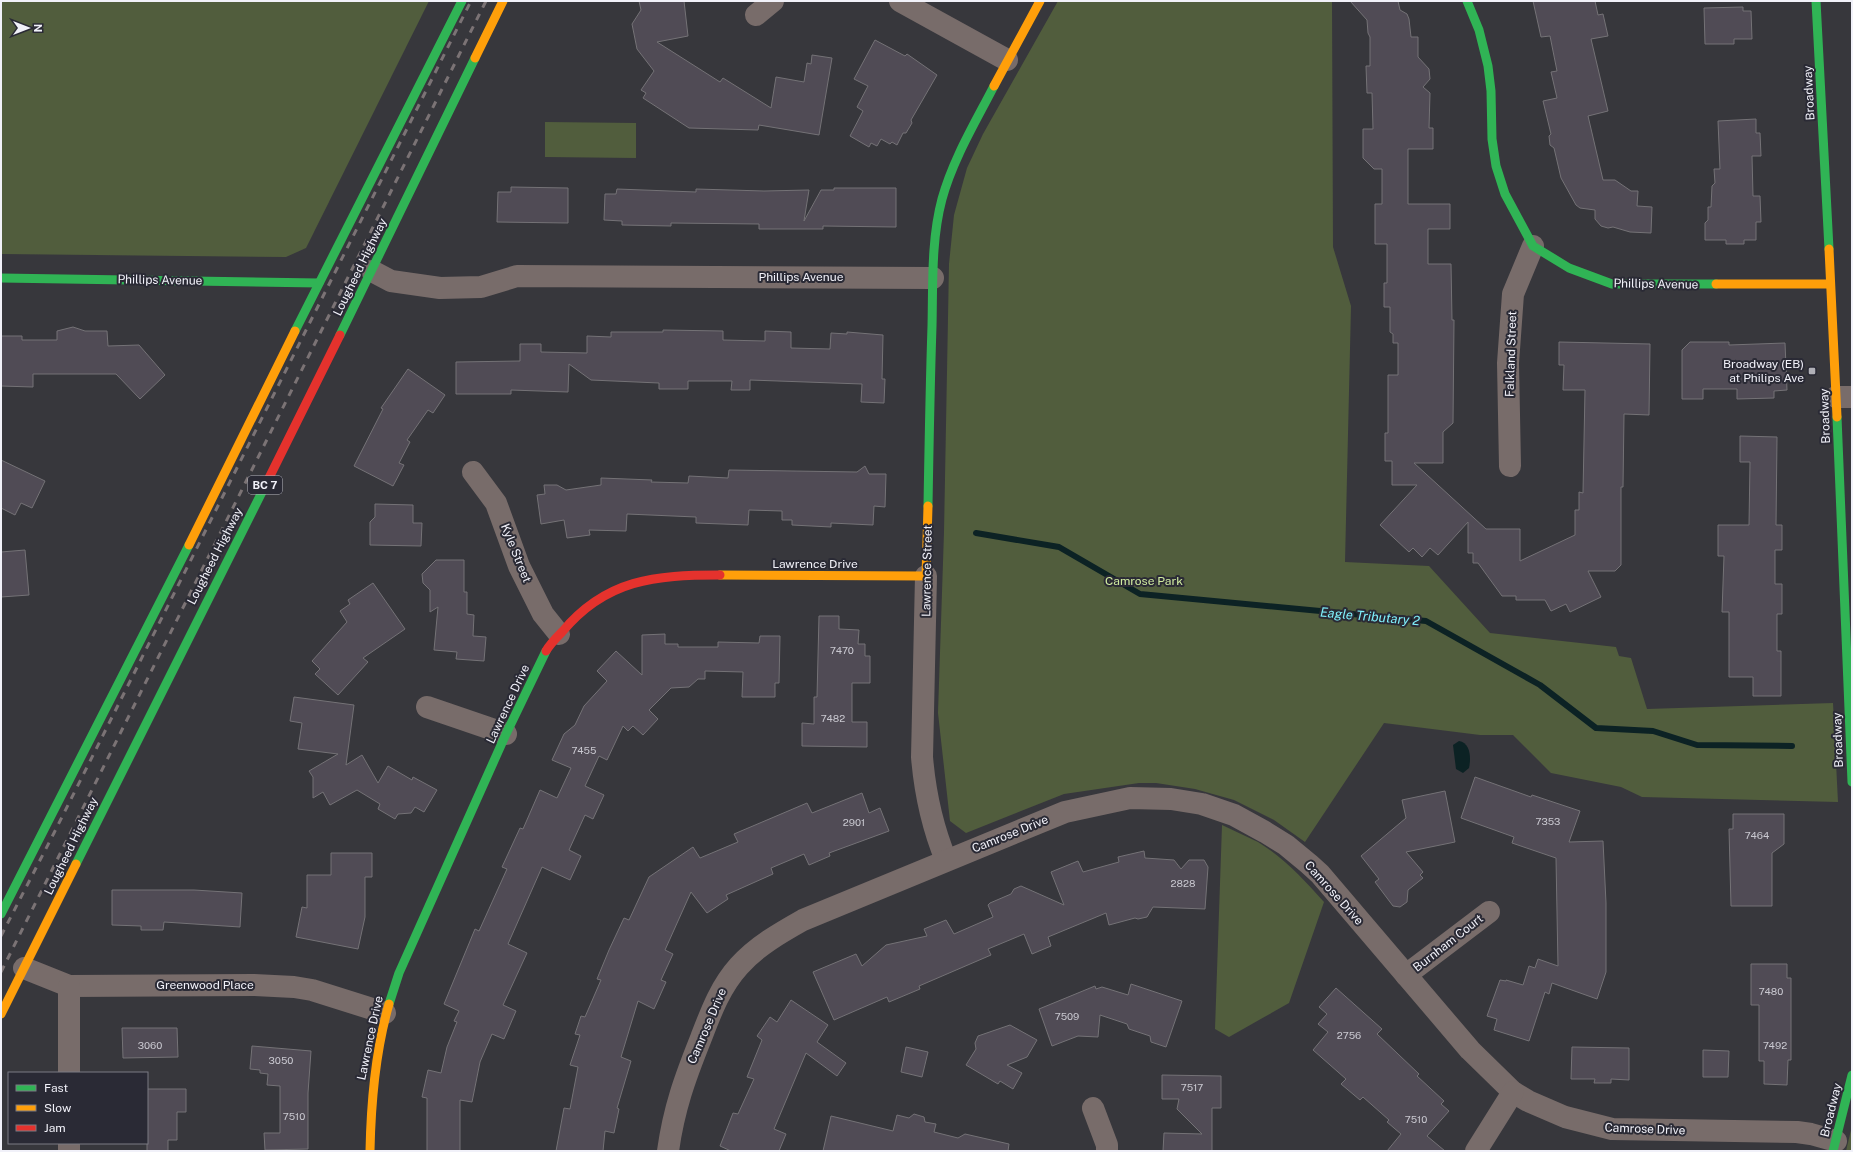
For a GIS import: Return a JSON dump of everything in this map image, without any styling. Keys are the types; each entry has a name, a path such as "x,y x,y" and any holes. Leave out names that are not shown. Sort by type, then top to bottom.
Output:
{"street":[{"path":"1,914 169,587 319,283 462,1"},
{"name":"Lougheed Highway","path":"1,1014 372,271 503,1"},
{"path":"756,15 773,1"},
{"path":"900,1 1007,60"},
{"path":"933,278 942,200 952,170 964,143 1007,60 1040,1"},
{"path":"1467,1 1479,30 1488,66 1491,91 1492,139 1496,166 1505,194 1532,246"},
{"name":"Broadway","path":"1816,1 1830,284 1844,397 1852,782"},
{"name":"Phillips Avenue","path":"1532,246 1569,268 1612,284 1830,284"},
{"name":"Falkland Street","path":"1510,466 1508,363 1513,294 1532,246"},
{"name":"Phillips Avenue","path":"372,271 391,281 440,288 481,287 517,276 933,278"},
{"name":"Phillips Avenue","path":"1,278 319,283"},
{"name":"Lawrence Street","path":"933,278 923,770 930,817 946,860"},
{"name":"Kyle Street","path":"473,472 496,503 519,566 543,614 559,634"},
{"name":"Lawrence Drive","path":"370,1151 371,1087 385,1013 399,973 506,734 547,649 559,634 590,604 605,594 622,586 664,577 686,575 926,576"},
{"path":"427,707 506,734"},
{"name":"Camrose Drive","path":"668,1151 682,1085 716,999 726,982 739,966 766,942 803,920 1066,812 1113,800 1149,797 1202,804 1234,815 1266,832 1286,845 1320,874 1470,1050 1513,1092 1565,1117 1612,1129 1797,1132 1811,1134 1834,1146"},
{"name":"Burnham Court","path":"1406,975 1489,912"},
{"name":"Greenwood Place","path":"24,968 69,986 281,986 312,990 385,1013"},
{"path":"69,986 69,1072"},
{"name":"Broadway","path":"1834,1146 1852,1075"},
{"path":"1476,1151 1513,1092"},
{"path":"1093,1108 1107,1145 1107,1151"}],"green space":[{"path":"1,1 429,1 306,248 286,257 1,254"},
{"name":"Camrose Park","path":"1058,1 1332,1 1333,247 1351,306 1345,562 1429,566 1490,633 1616,647 1619,656 1631,658 1647,709 1833,703 1838,802 1642,797 1621,787 1551,773 1513,735 1480,735 1384,723 1305,842 1274,820 1234,800 1195,789 1156,783 1139,783 1064,794 966,833 950,821 938,713 944,532 949,264 954,215 967,168 983,134"},
{"path":"545,122 636,123 636,158 545,157"},
{"path":"1222,825 1258,842 1267,848 1285,862 1324,902 1289,1003 1229,1037 1215,1029"},
{"path":"1852,1126 1852,1151 1846,1151"}],"water":[{"path":"1459,741 1466,745 1470,756 1469,768 1463,773 1456,769 1453,745"}],"building":[{"path":"639,1 684,1 688,36 657,42 720,82 723,78 771,108 776,77 804,82 807,63 811,64 812,55 832,58 819,135 759,125 758,130 689,128 643,98 646,93 641,90 654,71 637,49 632,24 641,10"},
{"path":"1350,1 1398,1 1400,10 1407,14 1411,37 1418,37 1418,57 1429,69 1430,79 1423,87 1430,93 1429,128 1433,128 1433,149 1408,149 1408,204 1450,204 1450,229 1428,229 1428,264 1451,264 1452,320 1454,320 1453,423 1443,432 1443,463 1414,463 1486,529 1520,529 1520,561 1575,535 1575,510 1579,510 1579,492 1583,493 1585,390 1563,390 1564,365 1559,365 1559,342 1650,344 1649,415 1624,414 1623,487 1621,487 1621,565 1615,571 1588,571 1601,597 1570,612 1566,604 1551,611 1545,600 1516,600 1516,596 1502,596 1478,563 1473,563 1473,553 1468,553 1468,522 1438,555 1430,548 1422,557 1413,548 1409,552 1380,525 1417,485 1392,485 1392,461 1385,461 1385,433 1388,433 1388,375 1398,375 1398,343 1393,343 1393,334 1390,332 1390,307 1384,307 1384,283 1387,283 1387,244 1375,244 1375,204 1382,204 1382,169 1374,169 1363,158 1363,129 1373,129 1372,93 1367,93 1366,66 1370,66 1370,37 1368,33 1367,20"},
{"path":"1533,1 1595,1 1598,15 1603,14 1608,36 1591,39 1608,111 1588,116 1603,180 1615,180 1631,191 1638,191 1637,206 1652,207 1651,233 1630,232 1613,227 1608,228 1601,226 1595,219 1595,210 1580,208 1576,205 1561,178 1554,148 1550,145 1549,136 1551,134 1543,101 1557,98 1551,72 1557,71 1550,36 1541,37"},
{"path":"1743,7 1743,11 1751,11 1752,39 1734,39 1734,44 1705,44 1704,8"},
{"path":"875,40 905,56 907,54 937,75 911,120 912,123 906,133 903,133 897,145 892,142 890,144 881,139 877,146 871,143 869,147 850,136 863,111 857,107 868,86 854,79"},
{"path":"1756,119 1756,133 1760,133 1761,156 1752,156 1753,196 1760,196 1761,222 1756,222 1756,240 1744,240 1744,244 1726,244 1726,240 1705,240 1705,223 1708,220 1708,207 1711,207 1712,186 1715,183 1714,169 1720,169 1718,121"},
{"path":"511,187 568,188 568,223 497,222 498,192 511,192"},
{"path":"834,188 896,188 896,227 823,226 823,229 759,229 759,224 671,223 671,226 622,225 622,221 604,220 605,194 616,194 617,189 696,192 696,189 764,191 809,190 804,221 821,190 834,190"},
{"path":"73,327 85,331 107,331 108,346 139,345 165,375 140,399 116,374 33,374 33,387 1,386 1,336 22,336 22,340 57,340 57,331"},
{"path":"663,330 723,331 723,340 765,341 765,331 791,332 791,348 830,349 831,333 847,334 847,332 883,335 882,379 885,379 884,403 861,402 862,384 750,380 750,390 731,390 732,381 688,381 688,389 659,389 659,383 591,380 569,364 568,392 511,390 511,394 456,394 456,362 520,361 520,344 541,344 541,352 587,353 587,336 611,337 611,332 663,332"},
{"path":"1690,342 1729,342 1729,345 1785,343 1787,390 1774,391 1774,398 1737,399 1737,389 1703,389 1703,399 1682,399 1682,350"},
{"path":"408,369 445,395 433,413 428,410 407,440 410,442 399,463 404,465 393,486 354,466 383,409 381,408"},
{"path":"1740,436 1777,437 1776,525 1782,525 1782,550 1775,550 1775,584 1782,584 1782,614 1777,614 1777,651 1781,651 1781,696 1753,696 1753,677 1729,677 1729,612 1722,612 1724,556 1718,556 1718,525 1749,525 1750,462 1740,462"},
{"path":"1,460 45,481 32,508 21,503 15,515 1,508"},
{"path":"865,466 869,474 886,474 885,507 874,506 873,525 831,523 831,527 792,525 792,520 782,520 782,511 749,510 748,525 696,523 696,517 627,514 626,531 589,530 590,535 567,538 564,520 541,524 537,495 545,494 544,485 557,485 566,490 601,485 601,478 688,483 689,476 728,478 729,470 857,472"},
{"path":"375,504 413,505 413,523 422,523 421,546 370,545 370,522 375,517"},
{"path":"25,550 29,595 1,597 1,552"},
{"path":"436,560 464,560 464,592 467,592 467,614 474,615 473,636 486,637 484,661 456,659 457,652 434,650 438,607 430,612 430,590 423,583 422,574"},
{"path":"373,583 405,629 363,658 368,662 338,695 315,674 320,669 312,661 347,622 340,611 350,604 348,600"},
{"path":"819,616 839,616 839,629 859,630 858,644 865,644 865,656 870,656 870,683 852,683 852,722 867,722 867,747 802,746 802,723 814,724 814,697 817,697"},
{"path":"665,634 665,644 678,644 678,647 718,647 718,642 759,643 760,636 780,636 779,683 775,683 775,697 742,697 743,672 705,671 705,679 698,679 689,687 671,688 649,710 658,719 643,735 633,726 628,731 623,726 607,760 599,756 585,786 604,795 593,819 585,815 569,850 581,856 570,880 542,867 508,944 527,953 503,1005 516,1011 504,1039 492,1034 480,1062 472,1102 460,1100 460,1151 427,1151 427,1098 422,1097 428,1070 441,1073 447,1047 457,1022 454,1021 459,1011 444,1004 475,929 479,931 507,869 502,867 520,828 523,829 540,790 557,798 571,768 552,760 564,734 575,725 584,706 607,681 597,671 616,651 642,675 642,635"},
{"path":"294,697 354,705 346,765 362,755 378,783 388,766 412,780 413,777 437,790 424,812 415,807 411,813 398,814 395,819 378,809 380,804 357,790 330,805 323,792 313,798 313,777 309,771 338,754 298,749 302,723 290,721"},
{"path":"1475,777 1531,797 1532,795 1580,811 1569,842 1603,841 1606,903 1606,972 1597,999 1552,983 1549,994 1545,992 1529,1041 1494,1030 1497,1019 1487,1016 1500,980 1506,980 1523,985 1529,966 1535,968 1538,959 1558,966 1556,858 1512,843 1514,837 1461,818"},
{"path":"1445,791 1455,842 1406,852 1423,872 1420,875 1423,878 1408,890 1407,902 1400,907 1393,906 1375,882 1379,879 1361,856 1406,818 1402,800"},
{"path":"862,793 869,813 880,808 889,831 829,853 830,856 809,865 804,854 771,868 773,874 726,895 728,899 707,913 691,892 665,950 673,954 661,980 666,982 654,1009 638,1001 621,1057 631,1061 617,1108 619,1109 614,1133 605,1131 603,1151 556,1151 564,1108 570,1109 578,1067 570,1065 580,1035 575,1034 581,1016 585,1017 601,980 597,979 624,918 629,920 649,877 693,847 700,858 738,842 734,834 807,803 812,813"},
{"path":"1733,814 1784,814 1784,844 1772,853 1772,906 1731,906 1729,829 1733,829"},
{"path":"1144,851 1145,858 1174,860 1181,869 1189,860 1204,860 1208,867 1205,909 1153,907 1147,917 1138,919 1135,918 1109,925 1106,913 1048,937 1051,946 1032,954 1024,934 988,949 991,955 919,986 920,989 889,1002 887,997 834,1020 813,972 856,954 862,966 886,945 927,936 924,929 946,920 954,934 993,917 988,905 1011,894 1014,889 1021,886 1064,905 1051,872 1078,861 1083,872 1119,862 1118,857"},
{"path":"331,853 372,853 372,877 365,877 365,917 358,949 296,937 302,907 307,908 307,875 331,875"},
{"path":"112,890 194,890 242,893 240,927 164,922 163,930 141,930 141,926 112,925"},
{"path":"1751,964 1787,964 1787,978 1791,978 1791,1060 1788,1060 1787,1085 1764,1084 1764,1061 1759,1061 1759,1005 1751,1005"},
{"path":"1131,984 1182,1001 1166,1047 1151,1042 1150,1036 1129,1029 1127,1024 1100,1015 1098,1037 1078,1036 1052,1046 1039,1009 1095,986 1096,989 1102,987 1128,995"},
{"path":"1336,988 1382,1029 1377,1034 1419,1074 1417,1076 1444,1101 1441,1104 1449,1111 1427,1136 1445,1151 1387,1151 1401,1134 1387,1122 1389,1120 1363,1097 1360,1100 1341,1084 1346,1079 1313,1050 1328,1032 1318,1024 1327,1014 1319,1007"},
{"path":"791,1000 828,1025 817,1042 846,1063 837,1076 806,1053 774,1129 786,1134 779,1151 731,1151 720,1146 733,1113 738,1114 754,1079 747,1077 762,1040 757,1036 770,1017 777,1022"},
{"path":"1010,1025 1037,1040 1027,1057 1007,1065 1022,1073 1013,1089 1000,1081 998,1084 966,1065 976,1049 975,1043 978,1036"},
{"path":"122,1028 177,1028 178,1057 123,1058"},
{"path":"252,1046 311,1051 308,1093 308,1149 265,1150 264,1133 280,1133 280,1086 267,1085 268,1074 260,1073 260,1070 250,1069"},
{"path":"906,1047 928,1052 922,1077 901,1072"},
{"path":"1572,1047 1629,1048 1629,1080 1611,1079 1611,1083 1594,1083 1595,1079 1571,1079"},
{"path":"1703,1050 1729,1051 1728,1077 1703,1077"},
{"path":"1162,1075 1221,1076 1221,1108 1212,1108 1212,1151 1163,1151 1164,1133 1202,1134 1177,1109 1179,1099 1162,1099"},
{"path":"148,1089 186,1089 186,1112 177,1112 177,1140 168,1140 168,1151 147,1151"},
{"path":"914,1114 924,1117 925,1122 936,1124 934,1132 958,1138 965,1134 1009,1144 1008,1151 823,1151 831,1116 893,1131 897,1115 909,1118"}],"waterway":[{"name":"Eagle Tributary 2","path":"976,533 1059,547 1140,594 1426,621 1540,685 1596,728 1653,731 1697,745 1792,746"}],"railway":[{"path":"1,936 471,1"},
{"path":"1,972 486,1"}],"traffic: fast":[{"path":"295,331 462,1"},
{"path":"1467,1 1479,30 1488,66 1491,91 1492,139 1496,166 1505,194 1533,246 1569,268 1612,284 1716,284"},
{"path":"1816,1 1829,249"},
{"path":"340,335 475,58"},
{"path":"928,506 934,246 938,215 952,170 965,141 994,86"},
{"path":"1,278 319,283"},
{"path":"1837,417 1852,782"},
{"path":"76,864 264,488"},
{"path":"1,914 189,545"},
{"path":"389,1004 399,973 506,734 546,651"},
{"path":"1833,1151 1852,1075"}],"traffic: slow":[{"path":"475,58 503,1"},
{"path":"994,86 1040,1"},
{"path":"1829,249 1837,417"},
{"path":"1716,284 1830,284"},
{"path":"189,545 295,331"},
{"path":"720,575 926,576 928,506"},
{"path":"1,1014 76,864"},
{"path":"370,1151 371,1114 377,1058 389,1004"}],"traffic: jam":[{"path":"264,488 340,335"},
{"path":"546,651 553,641 579,614 596,601 614,591 653,579 674,576 720,575"}],"place":[{"name":"Broadway (EB) at Philips Ave","path":"1812,371"}]}
